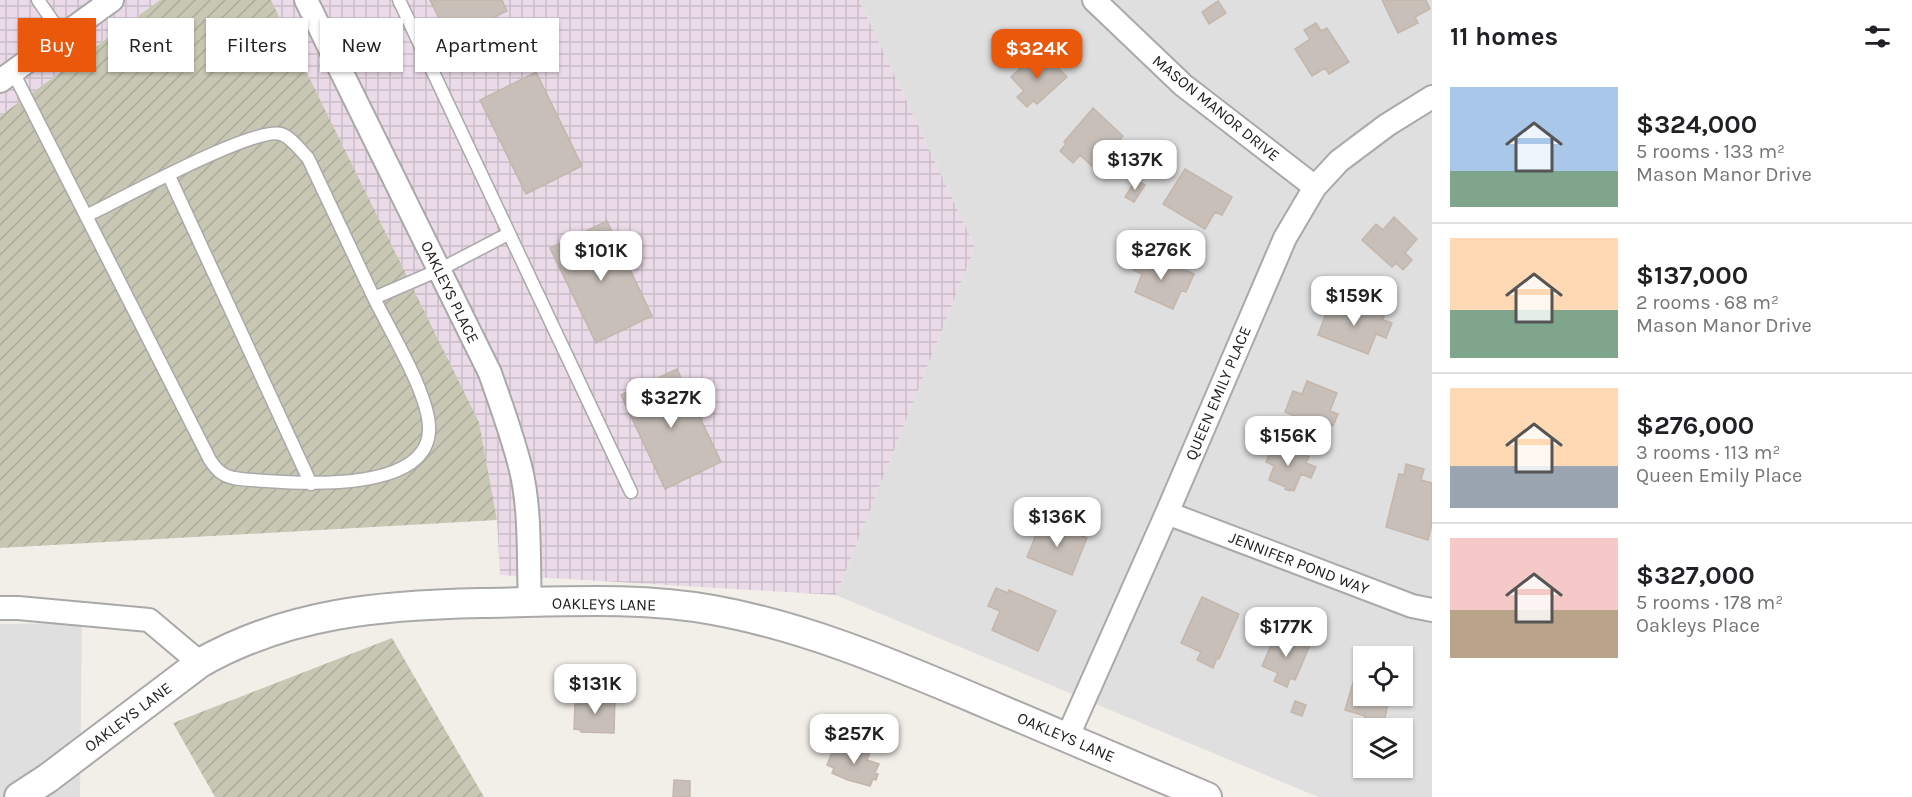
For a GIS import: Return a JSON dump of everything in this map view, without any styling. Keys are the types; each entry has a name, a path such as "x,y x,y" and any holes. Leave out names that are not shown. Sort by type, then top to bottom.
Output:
{"street":[{"path":"88,18 112,0"},
{"name":"OAKLEYS PLACE","path":"306,0 490,373 506,417 521,471 526,506 530,603"},
{"name":"MASON MANOR DRIVE","path":"1094,0 1183,85 1315,187"},
{"name":"QUEEN EMILY PLACE","path":"1067,738 1285,238 1315,187 1338,161 1387,125 1432,97"},
{"name":"JENNIFER POND WAY","path":"1167,513 1413,606 1432,610"},
{"name":"OAKLEYS LANE","path":"19,797 48,778 200,663 264,632 297,622 334,615 444,604 624,602 680,605 763,620 812,634 939,683 1207,797"},
{"path":"0,608 149,620 200,663"}],"lane":[{"path":"38,0 50,18"},
{"path":"399,0 631,492"},
{"path":"6,76 86,216 210,460 219,472 234,478 311,484 378,478 412,462 426,449 429,432 428,413 422,395 308,158 281,134 265,134 228,146 86,216"},
{"path":"169,176 311,484"},
{"path":"374,298 439,270 508,234"}],"shaded area":[{"path":"0,0 160,0 135,18 108,18 108,38 96,46 96,18 18,18 18,72 61,72 0,116"},
{"path":"160,0 271,0 280,18 206,18 206,72 306,72 479,422 497,520 0,548 0,116 61,72 96,72 96,46 108,38 108,72 194,72 194,18 135,18"},
{"path":"271,0 859,0 975,247 836,595 500,575 497,520 479,422 306,72 308,18 280,18"},
{"path":"859,0 1432,0 1432,797 1318,797 836,595 975,247"},
{"path":"82,623 80,797 0,797 0,624"},
{"path":"392,638 484,797 215,797 173,723"}],"building":[{"path":"430,0 502,0 507,11 492,18 439,18"},
{"path":"1382,0 1426,0 1430,9 1415,17 1418,23 1398,33"},
{"path":"1218,1 1226,13 1209,24 1202,12"},
{"path":"1316,23 1321,31 1327,28 1349,62 1329,74 1325,68 1312,76 1295,49 1310,39 1304,30"},
{"path":"1034,55 1046,67 1052,61 1067,77 1037,104 1033,101 1027,107 1017,97 1024,91 1011,77"},
{"path":"536,72 582,166 526,194 480,100"},
{"path":"1093,108 1123,136 1095,169 1080,155 1073,163 1060,151 1066,144 1064,142"},
{"path":"1185,169 1232,197 1222,215 1215,212 1205,229 1163,204"},
{"path":"1136,180 1145,185 1134,202 1125,197"},
{"path":"1394,217 1417,239 1405,253 1412,260 1403,270 1396,263 1392,267 1362,240 1376,224 1383,230"},
{"path":"607,221 652,316 596,343 550,248"},
{"path":"1139,255 1149,259 1151,256 1194,274 1186,292 1181,291 1173,309 1135,292 1142,274 1133,270"},
{"path":"1343,300 1384,316 1383,320 1392,323 1386,338 1376,334 1368,354 1318,335 1327,311 1337,315"},
{"path":"677,369 721,462 665,489 621,395"},
{"path":"1307,381 1337,393 1330,411 1338,414 1333,426 1325,423 1323,428 1285,412 1293,391 1302,394"},
{"path":"1274,443 1309,457 1306,463 1316,467 1311,478 1301,474 1294,491 1269,480 1274,466 1266,462"},
{"path":"1406,464 1424,469 1421,480 1432,483 1432,524 1428,540 1386,527 1399,474 1404,475"},
{"path":"1042,520 1087,538 1072,575 1027,557"},
{"path":"996,588 1008,593 1009,590 1056,611 1038,651 992,630 1000,611 988,606"},
{"path":"1202,597 1239,614 1213,668 1197,660 1201,652 1181,643"},
{"path":"1291,634 1311,643 1295,680 1290,678 1287,687 1274,681 1278,673 1262,666 1275,636 1288,642"},
{"path":"1353,683 1353,706 1388,706 1385,718 1364,718 1365,716 1345,710"},
{"path":"582,697 615,698 614,733 581,732 581,730 574,729 575,704 582,704"},
{"path":"1295,701 1306,705 1302,716 1291,712"},
{"path":"844,742 870,752 867,760 879,764 875,773 878,774 876,780 873,779 870,786 832,773 834,768 827,765 833,750 840,753"},
{"path":"674,780 690,781 690,797 673,797"}]}
